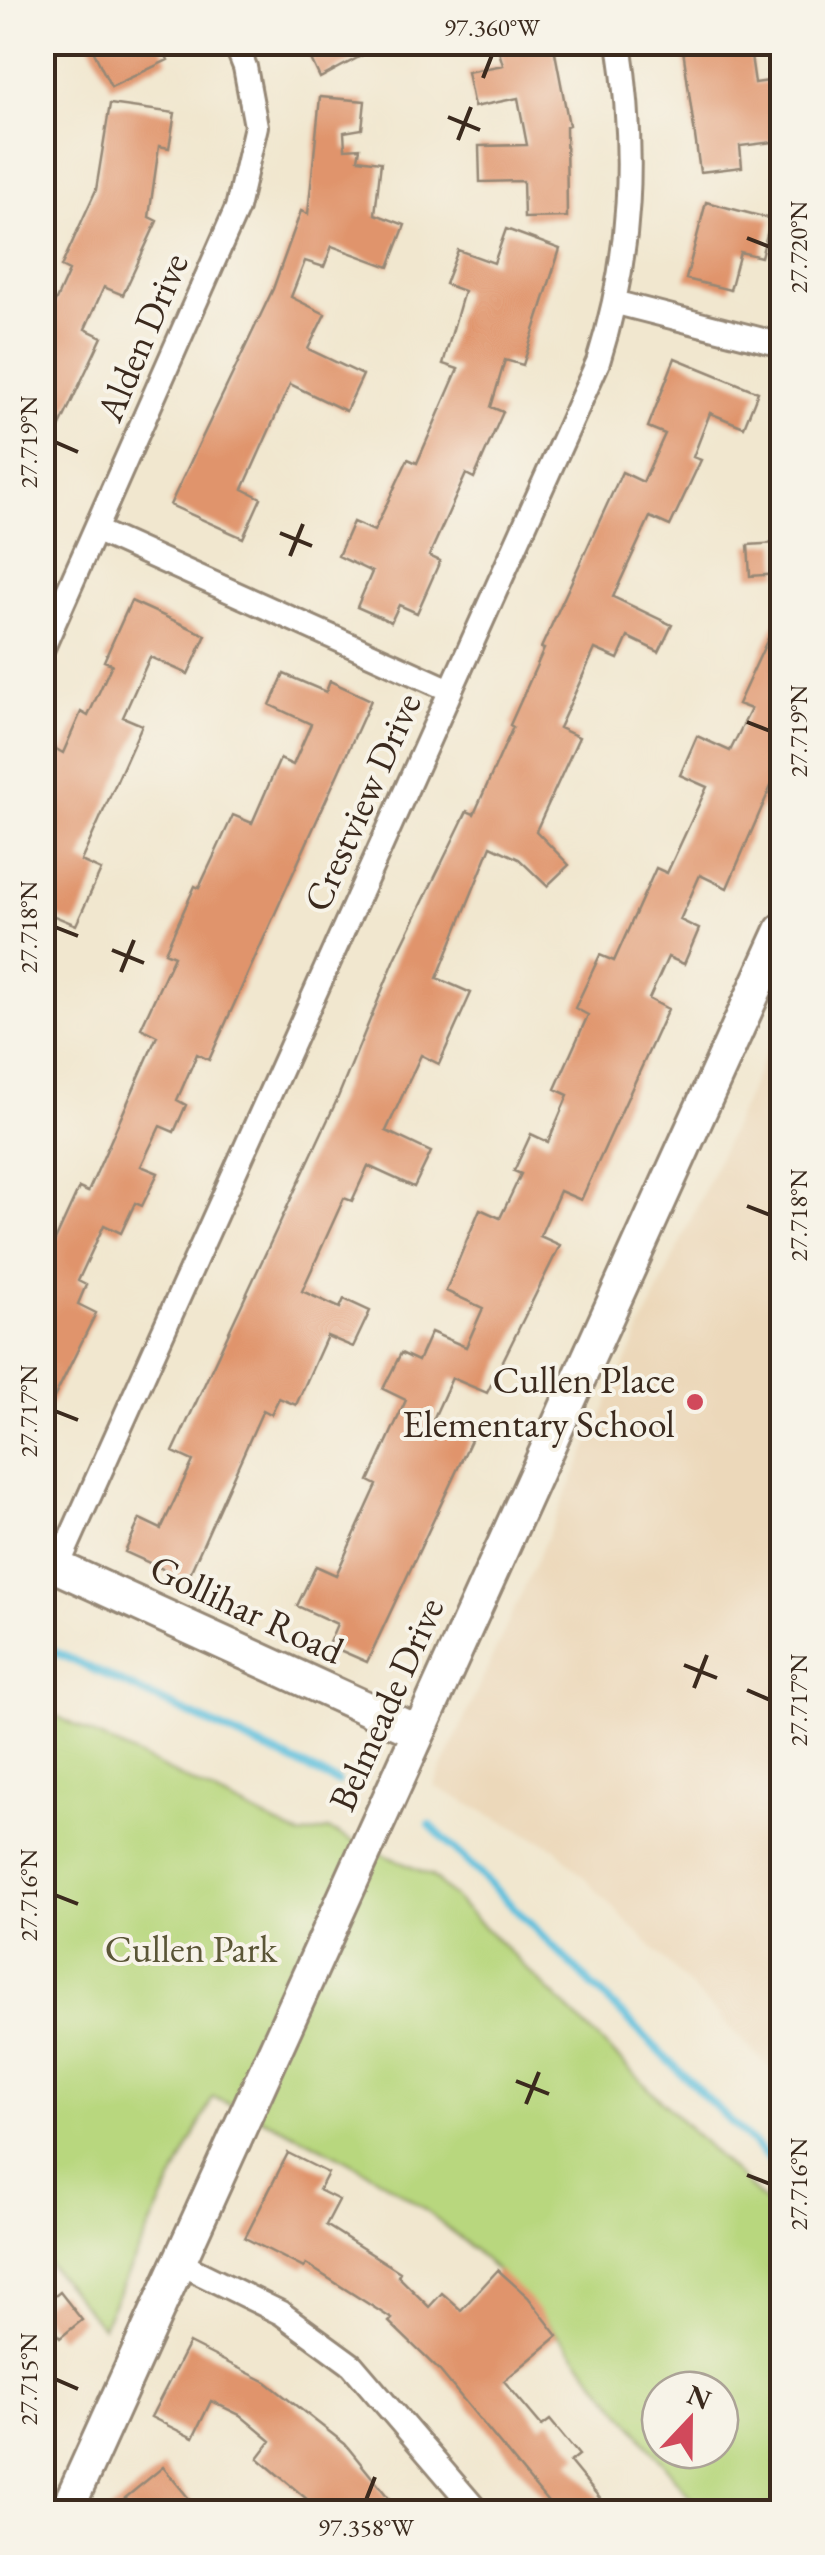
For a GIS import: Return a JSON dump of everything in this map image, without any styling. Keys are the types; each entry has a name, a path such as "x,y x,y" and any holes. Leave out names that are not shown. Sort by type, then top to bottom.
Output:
{"street":[{"name":"Alden Drive","path":"42,650 237,208 256,126 245,66 235,42"},
{"name":"Crestview Drive","path":"50,1563 598,362 617,303 632,180 629,108 619,42"},
{"path":"617,303 782,345"},
{"path":"97,531 450,690"},
{"name":"Belmeade Drive","path":"66,2512 782,930"},
{"name":"Gollihar Road","path":"50,1563 418,1732"},
{"path":"179,2262 281,2313 352,2365 478,2512"}],"shaded area":[{"name":"Cullen Place Elementary School","path":"782,1018 782,2081 555,1848 434,1786"}],"green space":[{"name":"Cullen Park","path":"42,1709 301,1836 328,1830 432,1876 782,2219 782,2512 702,2512 669,2470 740,2470 740,2370 640,2370 640,2434 551,2327 447,2227 364,2170 213,2097 102,2327 43,2258"}],"building":[{"path":"89,42 160,42 168,60 111,87"},
{"path":"303,42 387,42 320,78"},
{"path":"496,42 553,42 569,125 567,217 524,218 523,181 480,182 479,146 527,145 518,98 474,107 467,72 503,65"},
{"path":"682,42 749,42 755,83 782,79 782,141 740,146 742,167 700,172"},
{"path":"320,97 365,101 362,129 344,132 345,149 360,148 358,159 381,162 375,214 405,225 389,267 332,246 324,267 305,261 291,297 325,314 308,349 363,375 346,411 290,384 243,489 261,498 243,538 170,505 273,289 301,211 308,214"},
{"path":"110,104 175,113 169,148 159,146 149,217 157,221 123,295 104,287 85,329 102,337 42,464 42,331 69,271 61,267 96,190"},
{"path":"706,202 771,219 761,257 740,252 730,290 686,279"},
{"path":"506,229 560,249 523,365 505,360 491,407 503,412 474,478 466,474 429,556 440,561 417,613 399,605 391,622 357,607 372,572 338,556 353,522 374,531 408,459 417,463 458,369 443,364 464,291 445,284 458,250 494,263"},
{"path":"675,358 758,392 744,427 710,413 693,457 701,460 670,526 650,517 613,597 672,625 659,652 628,637 618,659 595,649 559,728 579,737 536,831 569,865 547,886 519,859 491,846 437,978 471,993 439,1064 421,1055 386,1131 431,1152 414,1187 368,1166 352,1201 344,1198 302,1291 340,1308 344,1299 370,1311 353,1347 327,1336 296,1405 279,1398 271,1414 263,1410 187,1580 125,1552 140,1519 161,1529 193,1461 173,1452 336,1102 395,959 467,811 474,814 513,727 510,725 544,649 541,648 622,472 643,482 665,434 648,427"},
{"path":"777,543 779,574 750,576 748,545"},
{"path":"131,601 206,635 188,674 150,657 123,717 142,725 81,861 101,870 76,925 42,911 42,778 56,749 63,753 81,712 88,716 112,664 104,661"},
{"path":"782,608 782,761 727,888 700,875 680,920 699,929 684,964 668,957 649,999 668,1009 581,1200 560,1191 540,1236 560,1245 487,1393 452,1378 432,1422 471,1440 367,1662 328,1645 337,1624 297,1606 316,1566 336,1575 377,1485 369,1481 406,1400 383,1389 401,1353 418,1361 431,1332 466,1347 483,1308 446,1291 480,1209 500,1218 521,1174 514,1171 531,1134 548,1142 568,1095 555,1089 588,1015 575,1008 600,955 614,961 656,868 667,873 707,787 680,775 697,736 730,751 751,709 738,704"},
{"path":"284,674 326,692 330,681 371,700 209,1060 197,1054 177,1100 186,1105 174,1132 160,1126 141,1166 158,1173 142,1206 135,1203 121,1233 104,1225 78,1281 86,1285 78,1304 96,1313 42,1422 42,1269 79,1188 88,1192 157,1036 141,1028 174,956 165,952 195,886 199,888 233,815 252,823 280,759 293,765 311,724 270,705"},
{"path":"288,2153 328,2173 319,2190 339,2200 326,2225 400,2272 398,2276 429,2307 442,2293 461,2310 498,2270 528,2297 558,2336 504,2381 542,2426 550,2420 579,2455 570,2462 611,2512 556,2512 440,2371 389,2322 392,2319 306,2264 304,2268 245,2238"},
{"path":"60,2292 82,2320 60,2338 42,2316 42,2306"},
{"path":"189,2343 266,2382 345,2444 400,2512 293,2512 308,2500 258,2458 271,2441 240,2415 211,2401 193,2438 151,2417"},
{"path":"163,2467 200,2512 108,2512"}],"waterway":[{"path":"42,1646 337,1782"},
{"path":"430,1825 782,2172"}],"place":[{"name":"Cullen Place Elementary School","path":"695,1402"}]}
